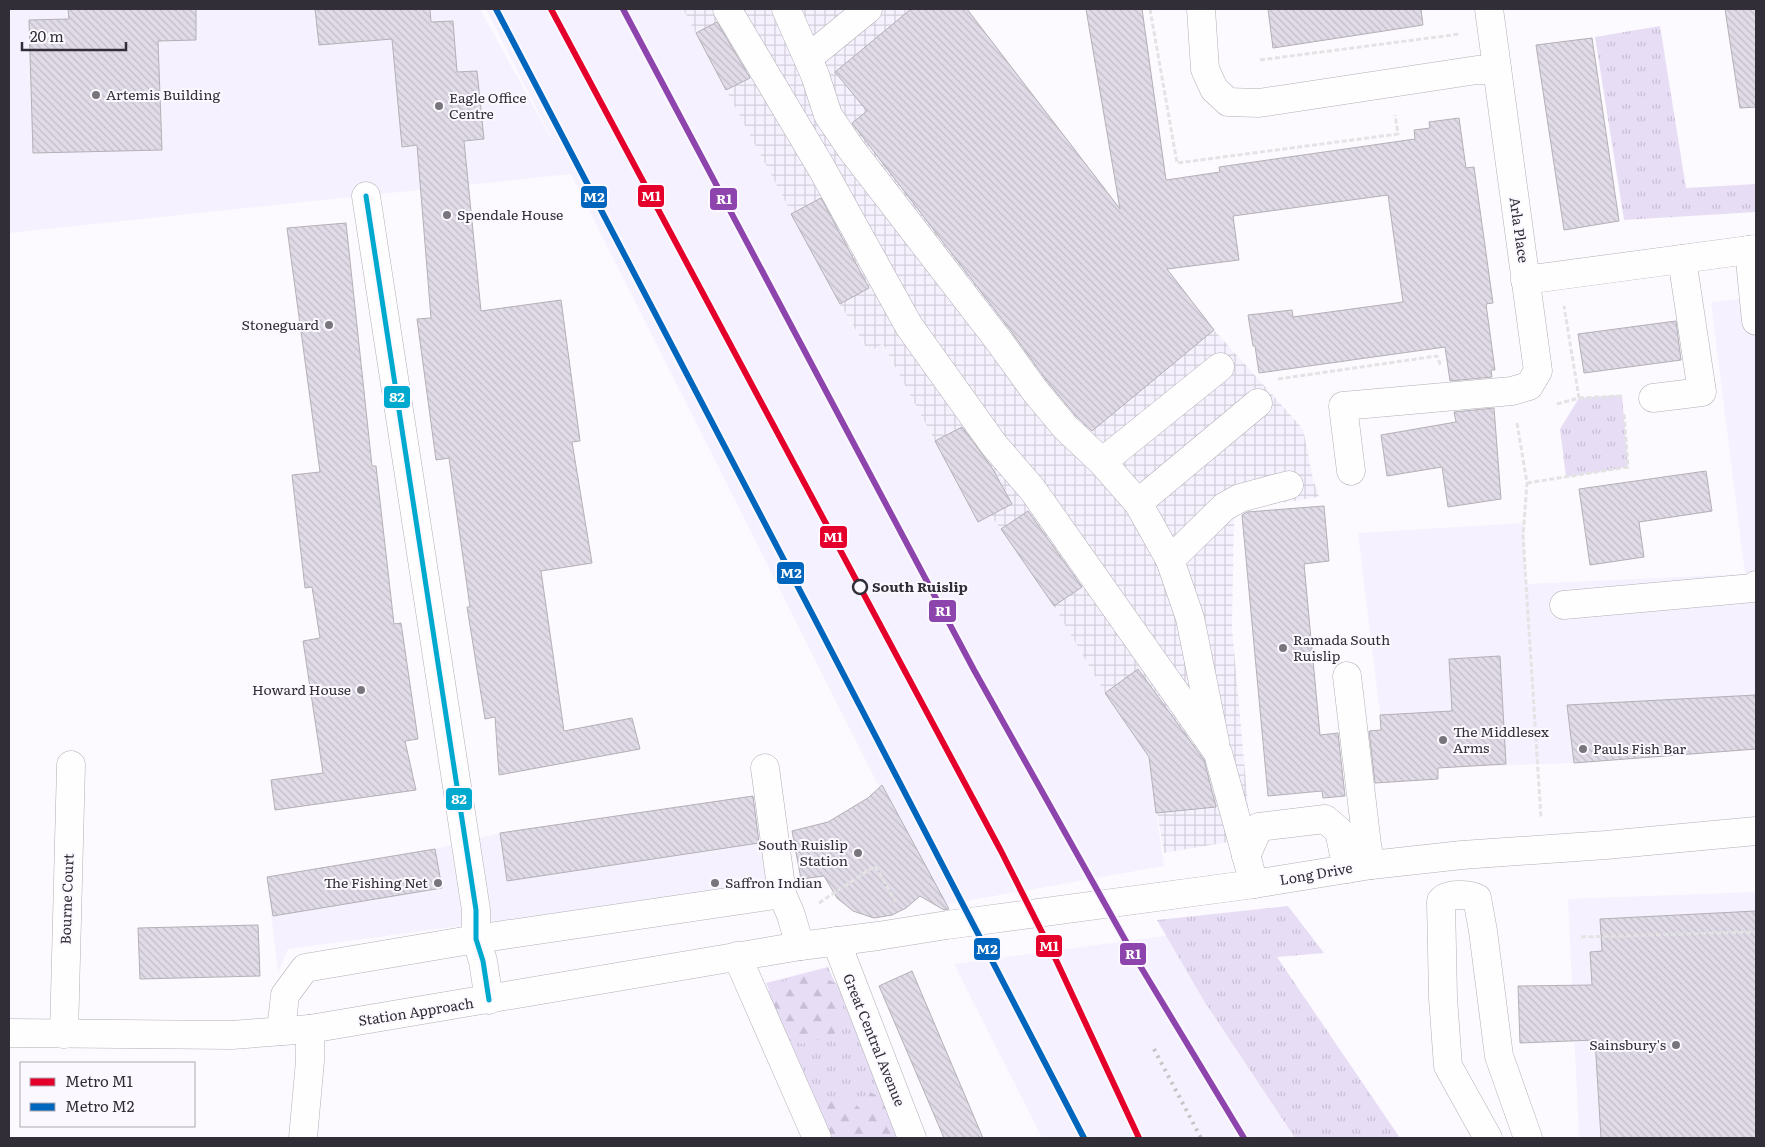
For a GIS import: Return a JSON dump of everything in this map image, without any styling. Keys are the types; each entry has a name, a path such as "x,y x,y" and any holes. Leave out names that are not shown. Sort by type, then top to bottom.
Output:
{"street":[{"path":"728,9 821,166 909,326 994,445 1032,489 1218,753"},
{"path":"786,9 815,75 828,115 851,149 999,341 1035,391 1065,427 1102,462 1138,503 1170,560 1190,618 1218,753 1254,884"},
{"path":"808,58 868,9"},
{"path":"1201,9 1205,69 1214,89 1228,102 1259,103 1477,70 1497,70"},
{"name":"Arla Place","path":"1488,9 1525,280 1753,250"},
{"path":"366,196 476,910 476,939 483,961 489,1000"},
{"path":"1753,250 1756,321"},
{"path":"1653,398 1702,392 1682,259"},
{"path":"1351,470 1343,406 1512,391 1529,386 1538,371 1525,280"},
{"path":"1102,462 1220,367"},
{"path":"1138,503 1258,403"},
{"path":"1170,560 1224,507 1240,498 1289,485"},
{"path":"1564,605 1753,588 1756,585"},
{"path":"1348,676 1367,845 1359,867"},
{"name":"Bourne Court","path":"64,1034 71,765"},
{"path":"765,768 782,894 791,915 800,946"},
{"path":"1246,856 1259,826 1325,819 1339,831 1359,867"},
{"name":"Long Drive","path":"878,936 947,924 1254,884 1359,867 1462,855 1606,845 1756,831"},
{"path":"1462,855 1462,896"},
{"path":"281,1031 285,995 305,968 476,939 782,894"},
{"path":"1488,1138 1448,1066 1443,998 1441,901 1444,897 1448,896 1477,898 1483,930 1499,1056 1528,1138"},
{"name":"Station Approach","path":"9,1033 232,1035 310,1029 489,1000 737,956 878,936"},
{"name":"Great Central Avenue","path":"836,941 912,1138"},
{"path":"737,956 817,1138"},
{"path":"303,1138 310,1060 310,1029"}],"path":[{"path":"1260,60 1461,34"},
{"path":"1512,391 1527,483 1523,536 1541,821"},
{"path":"1527,483 1628,467 1622,395 1579,398"},
{"path":"812,908 875,866 899,908"},
{"path":"1581,937 1756,932"}],"shaded area":[{"path":"9,9 480,9 558,151 486,9 683,9 840,304 868,352 882,343 978,522 991,516 1001,529 1054,606 1105,693 1162,775 1151,776 1164,866 938,906 920,896 906,908 892,915 874,918 853,911 837,898 826,875 801,879 792,831 828,822 880,789 571,174 9,233"},
{"path":"683,9 967,9 1214,330 1303,429 1313,479 1319,497 1234,510 1232,628 1251,838 1164,853 1151,776 1161,774 1105,693 1054,606 1001,529 991,516 978,522 883,344 869,352 840,304"},
{"path":"1756,297 1756,749 1574,763 1438,768 1438,779 1384,782 1380,715 1358,533 1524,523 1526,584 1745,574 1711,302"},
{"path":"760,795 772,884 288,949 278,973 267,877 435,849 500,833"},
{"name":"Sainsbury's","path":"1756,892 1756,1138 1579,1138 1568,899"},
{"path":"1216,929 1362,1138 1042,1138 954,964"}],"green space":[{"path":"1660,26 1686,188 1756,184 1756,212 1624,220 1595,37"},
{"path":"1622,395 1628,467 1566,477 1560,429 1579,398"},
{"path":"1288,906 1324,953 1277,957 1400,1138 1295,1138 1204,1001 1157,920"},
{"path":"828,967 902,1133 902,1138 831,1138 766,983"},
{"path":"813,973 840,985 845,1000 834,1036 802,1044 781,1038 763,995 784,981"},
{"path":"870,1092 895,1106 899,1120 889,1138 824,1138 814,1109 828,1099 851,1100 864,1112"}],"building":[{"name":"Artemis Building","path":"68,9 196,9 196,40 158,41 162,150 33,153 29,20 69,19"},
{"path":"315,9 430,9 431,22 453,21 457,72 477,71 484,139 464,141 481,311 561,300 580,441 572,442 592,563 541,571 564,731 632,718 640,749 499,775 495,717 485,719 467,607 470,607 449,458 436,460 417,319 431,318 417,145 402,147 392,39 319,45"},
{"path":"911,9 967,9 1120,209 1086,9 1142,9 1166,180 1220,172 1219,167 1415,139 1414,130 1430,128 1429,122 1459,118 1466,168 1474,167 1493,303 1486,304 1495,370 1491,370 1492,377 1450,381 1445,347 1259,373 1248,315 1292,310 1293,317 1403,302 1388,195 1233,216 1239,260 1167,269 1214,330 1092,431 1076,416 1047,381 852,123 867,111 835,72"},
{"path":"1268,9 1421,9 1423,25 1273,48"},
{"path":"1725,9 1756,9 1756,107 1740,108"},
{"path":"717,22 750,78 726,90 696,33"},
{"path":"1592,38 1619,221 1564,230 1536,45"},
{"path":"821,198 869,288 840,304 791,214"},
{"path":"346,223 372,466 376,466 394,624 401,623 418,739 405,741 416,790 275,810 271,780 323,773 303,641 320,638 312,587 305,588 292,475 320,472 287,228"},
{"path":"1676,321 1681,360 1584,373 1578,334"},
{"path":"1494,408 1501,499 1448,507 1442,467 1387,476 1381,435 1456,422 1454,412"},
{"path":"962,427 991,466 1012,504 978,522 935,441"},
{"path":"1706,471 1712,511 1639,522 1644,557 1590,565 1579,489"},
{"name":"Ramada South Ruislip","path":"1324,506 1329,561 1304,564 1320,735 1338,733 1345,796 1323,798 1322,791 1268,796 1242,515 1247,512"},
{"path":"1028,511 1082,587 1054,606 1001,529"},
{"name":"The Middlesex Arms","path":"1500,656 1506,764 1438,768 1438,779 1375,783 1369,731 1381,730 1380,715 1452,711 1449,659"},
{"path":"1138,669 1204,760 1216,807 1156,813 1149,757 1105,693"},
{"path":"1756,695 1756,749 1574,763 1567,705"},
{"name":"South Ruislip Station","path":"882,785 949,909 944,910 920,896 906,908 892,915 874,918 853,911 837,898 824,876 801,879 792,831 828,822 868,798"},
{"path":"753,796 759,843 507,881 500,833"},
{"path":"435,849 442,888 273,916 267,877"},
{"name":"Sainsbury's","path":"1756,911 1756,1138 1601,1138 1595,1040 1520,1043 1518,986 1592,985 1590,952 1602,951 1600,919"},
{"path":"258,925 260,976 140,979 138,928"},
{"path":"912,971 983,1138 944,1138 879,986"}],"railway":[{"path":"1154,1049 1201,1138"}],"metro line":[{"name":"M2","path":"496,9 1084,1138"},
{"name":"M1","path":"551,9 1001,851 1057,962 1139,1138"}],"transit line":[{"name":"R1","path":"623,9 974,670 1133,954 1244,1138"},
{"name":"82","path":"366,196 476,910 476,939 483,961 489,1000"}],"place":[{"name":"Artemis Building","path":"96,95"},
{"name":"Eagle Office Centre","path":"439,106"},
{"name":"Spendale House","path":"447,215"},
{"name":"Stoneguard","path":"329,325"},
{"name":"South Ruislip","path":"860,587"},
{"name":"Ramada South Ruislip","path":"1283,648"},
{"name":"Howard House","path":"361,690"},
{"name":"The Middlesex Arms","path":"1443,740"},
{"name":"Pauls Fish Bar","path":"1583,749"},
{"name":"South Ruislip Station","path":"858,853"},
{"name":"The Fishing Net","path":"438,883"},
{"name":"Saffron Indian","path":"715,883"},
{"name":"Sainsbury's","path":"1676,1045"}]}
